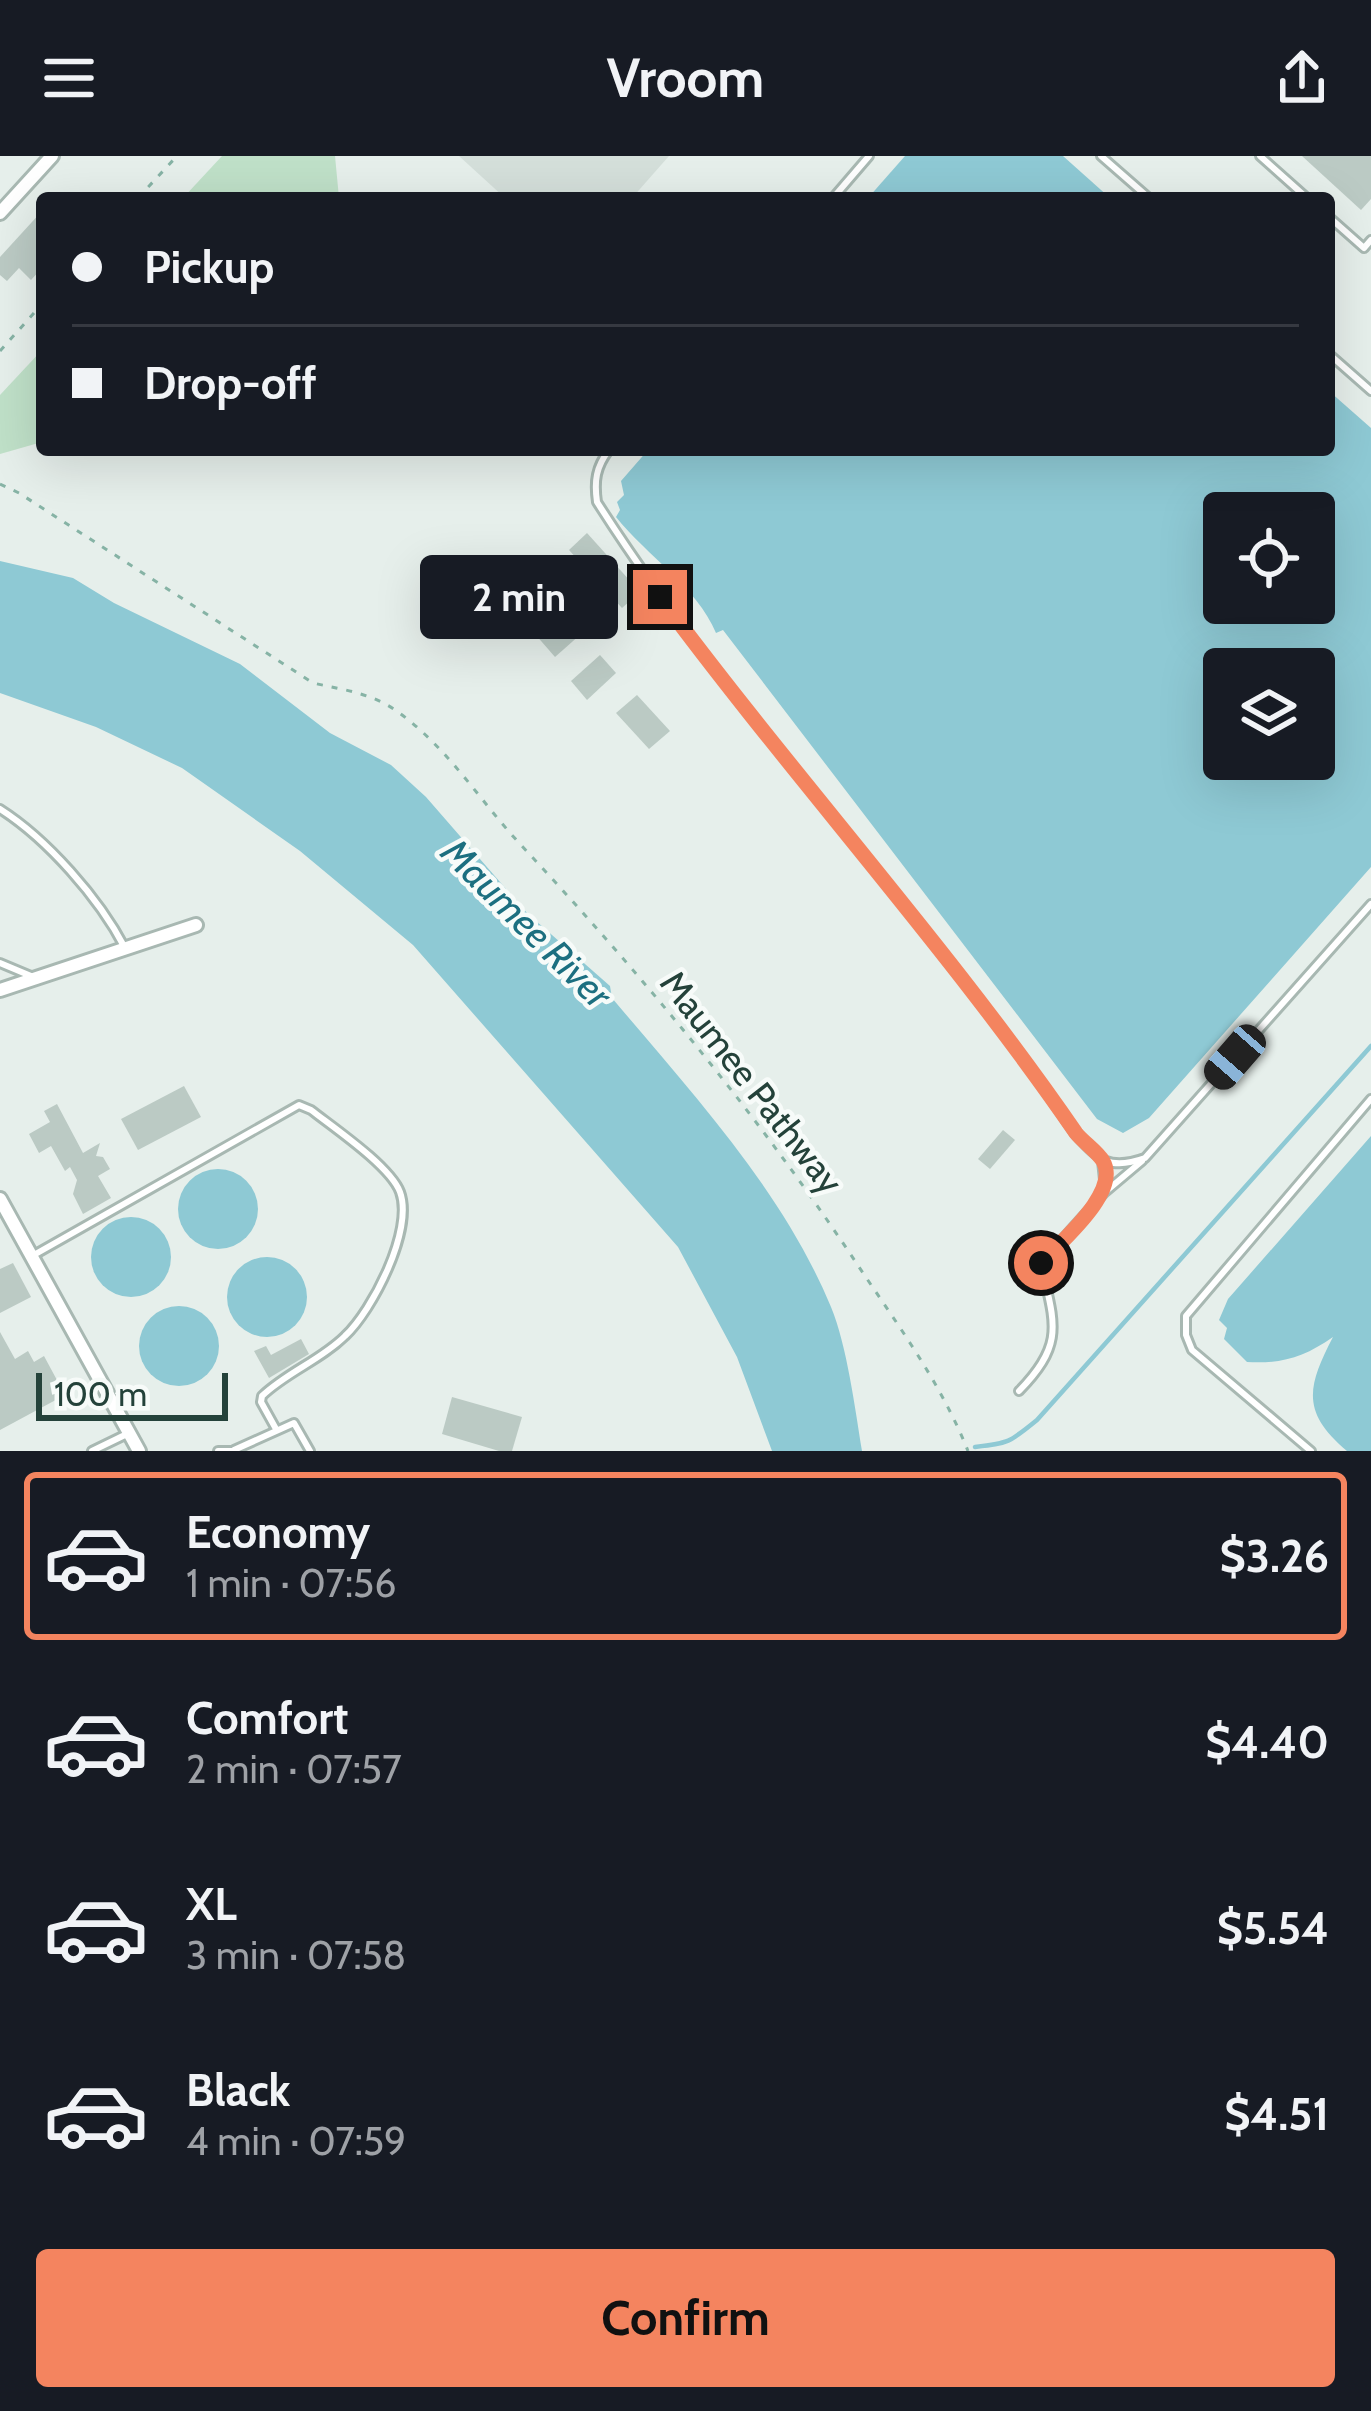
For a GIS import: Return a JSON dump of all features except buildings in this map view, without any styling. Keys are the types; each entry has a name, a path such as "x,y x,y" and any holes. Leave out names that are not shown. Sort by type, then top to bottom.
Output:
{"street":[{"path":"0,213 52,156"},
{"path":"0,990 196,925"},
{"path":"0,1199 139,1451"}],"lane":[{"path":"838,192 869,156"},
{"path":"1101,156 1142,192"},
{"path":"1260,156 1300,192"},
{"path":"1335,222 1364,248 1371,240"},
{"path":"1335,359 1371,391"},
{"path":"605,456 598,465 597,502 660,597 757,724 870,862 1076,1133 1114,1165 1144,1158"},
{"path":"0,809 58,858 125,948"},
{"path":"1019,1391 1053,1347 1055,1330 1041,1263 1104,1192 1144,1158 1206,1091 1371,904"},
{"path":"0,963 34,979"},
{"path":"1311,1451 1192,1350 1186,1316 1371,1099"},
{"path":"32,1256 299,1105 311,1110 387,1175 400,1192 401,1209 385,1274 366,1313 328,1351 262,1396 276,1429"},
{"path":"1102,1159 1104,1192"},
{"path":"218,1451 234,1451 294,1423 310,1451"},
{"path":"92,1451 129,1433"}],"path":[{"path":"144,192 177,156"},
{"path":"0,351 36,311"},
{"name":"Maumee Pathway","path":"0,484 313,683 367,694 422,730 461,769 507,829 668,1011 817,1201 934,1381 968,1451"}],"shaded area":[{"path":"459,156 669,156 637,192 498,192"}],"green space":[{"path":"222,156 335,156 338,192 189,192"},
{"path":"36,356 36,444 0,454 0,395"}],"water":[{"path":"905,156 1063,156 1103,192 873,192"},
{"path":"1335,396 1371,428 1371,867 1149,1118 1123,1133 1097,1119 723,630 716,633 697,601 616,517 617,502 624,495 621,481 643,456 1335,456"},
{"name":"Maumee River","path":"0,561 73,578 240,664 330,733 391,765 426,797 527,913 610,986 612,998 762,1183 811,1264 842,1340 862,1451 772,1451 737,1357 678,1247 413,945 300,851 182,768 96,727 0,693"},
{"path":"1371,1136 1371,1451 1347,1451 1322,1424 1313,1398 1318,1370 1333,1337 1293,1358 1247,1362 1224,1339 1227,1328 1219,1320 1228,1299"},
{"path":"218,1169 246,1181 258,1209 246,1237 218,1249 190,1237 178,1209 190,1181"},
{"path":"131,1217 159,1229 171,1257 159,1285 131,1297 103,1285 91,1257 103,1229"},
{"path":"267,1257 295,1269 307,1297 295,1325 267,1337 239,1325 227,1297 239,1269"},
{"path":"179,1306 207,1318 219,1346 207,1374 179,1386 151,1374 139,1346 151,1318"}],"waterway":[{"path":"975,1447 1008,1441 1037,1420 1371,1046"}],"route":[{"path":"660,597 1076,1133 1102,1159 1104,1192 1041,1263"}]}
